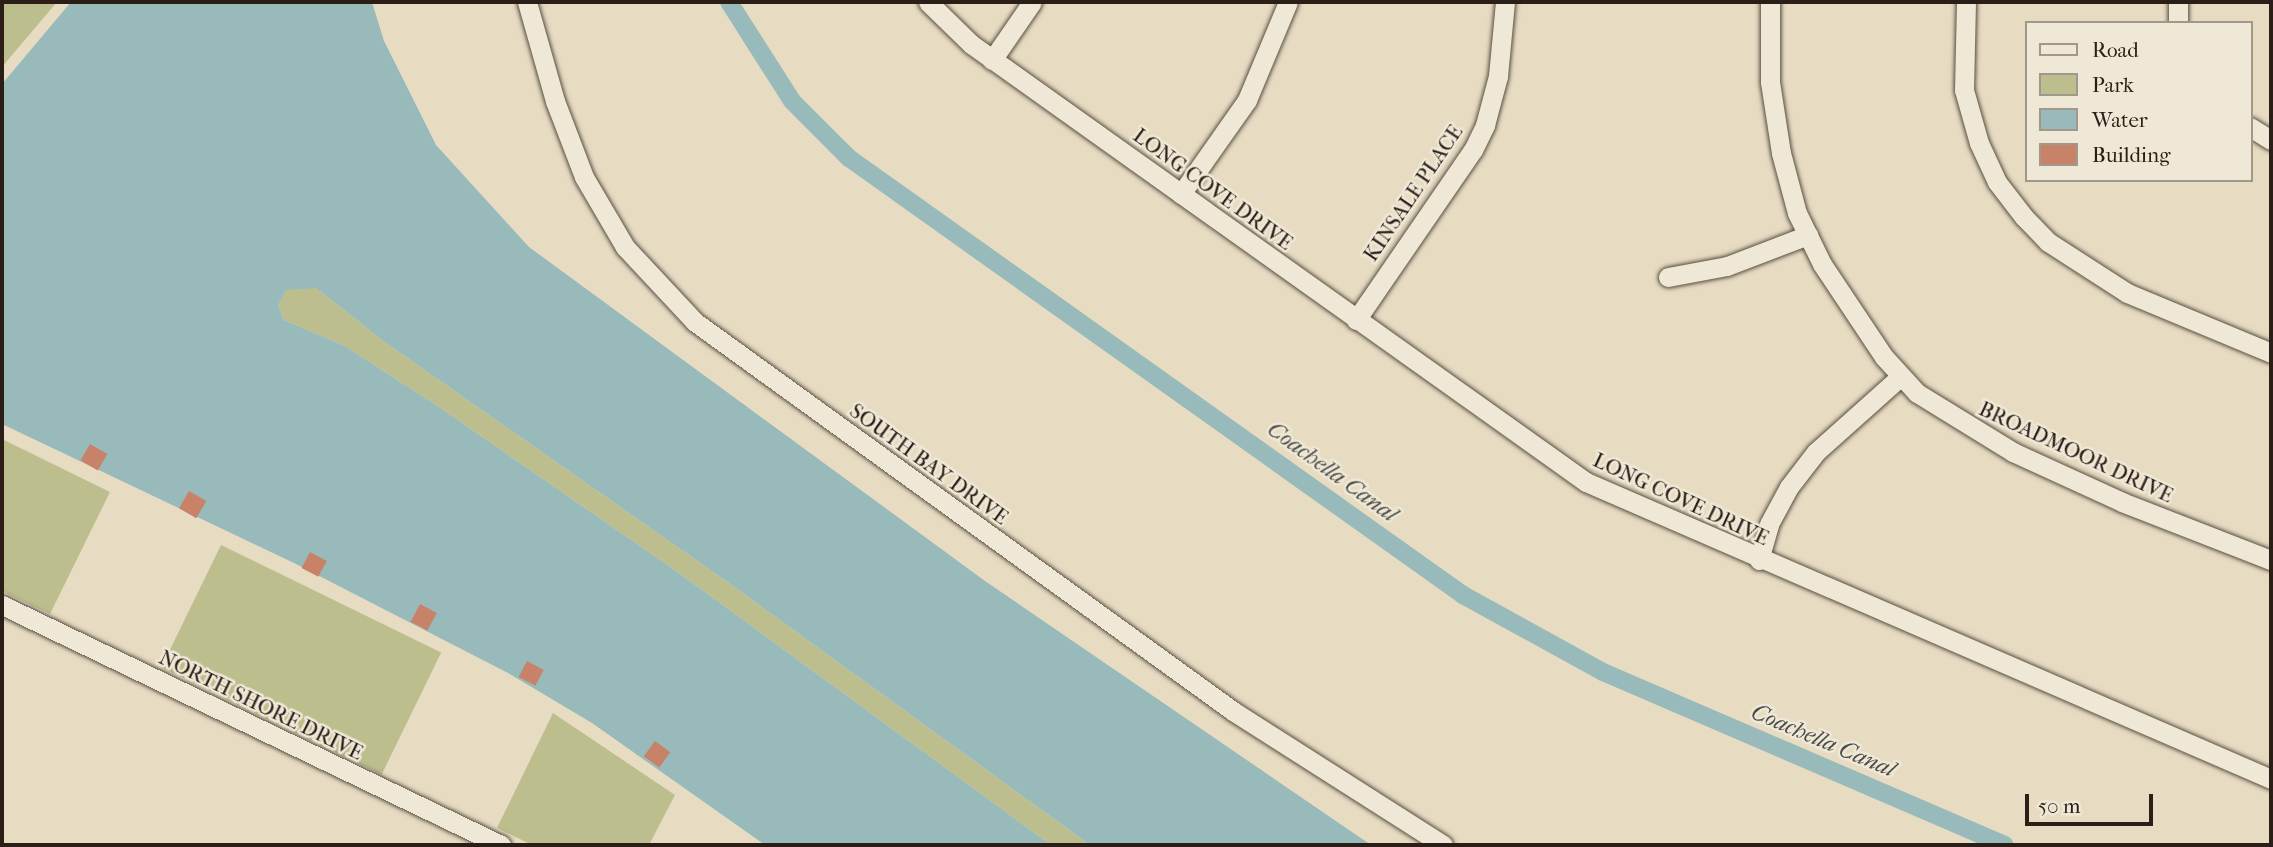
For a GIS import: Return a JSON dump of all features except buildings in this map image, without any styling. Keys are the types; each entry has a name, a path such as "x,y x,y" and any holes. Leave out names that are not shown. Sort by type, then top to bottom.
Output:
{"street":[{"name":"SOUTH BAY DRIVE","path":"527,2 555,101 584,177 625,247 695,322 1233,711 1443,845"},
{"name":"LONG COVE DRIVE","path":"928,2 992,60 1586,482 1759,560 2271,779"},
{"path":"992,60 1032,2"},
{"path":"1181,194 1247,100 1288,2"},
{"name":"KINSALE PLACE","path":"1356,320 1473,150 1485,125 1498,76 1505,2"},
{"name":"BROADMOOR DRIVE","path":"1770,2 1770,82 1780,153 1808,235 1856,318 1901,376 1957,421 2013,452 2122,502 2271,560"},
{"path":"1966,2 1964,90 1979,143 1997,182 2024,217 2048,242 2127,293 2271,353"},
{"path":"2178,2 2178,21"},
{"path":"2252,128 2271,140"},
{"path":"1668,277 1727,266 1808,235"},
{"path":"1759,560 1769,524 1789,486 1816,452 1901,376"},
{"name":"NORTH SHORE DRIVE","path":"2,605 501,845"}],"green space":[{"path":"2,2 57,2 2,67"},
{"path":"305,286 316,288 382,340 736,588 1090,845 1051,845 679,573 439,407 345,346 284,320 278,305 281,297 286,290"},
{"path":"2,439 110,492 50,614 2,591"},
{"path":"221,545 441,652 382,775 161,667"},
{"path":"553,713 675,795 649,845 532,845 497,828"}],"water":[{"path":"71,2 372,2 384,41 436,145 529,247 985,581 1371,845 1090,845 736,588 382,340 316,288 286,290 278,305 284,320 345,346 439,407 679,573 1051,845 765,845 592,723 508,673 294,563 2,424 2,84"}],"waterway":[{"name":"Coachella Canal","path":"729,2 792,101 849,158 1463,595 1603,672 2004,845"}]}
